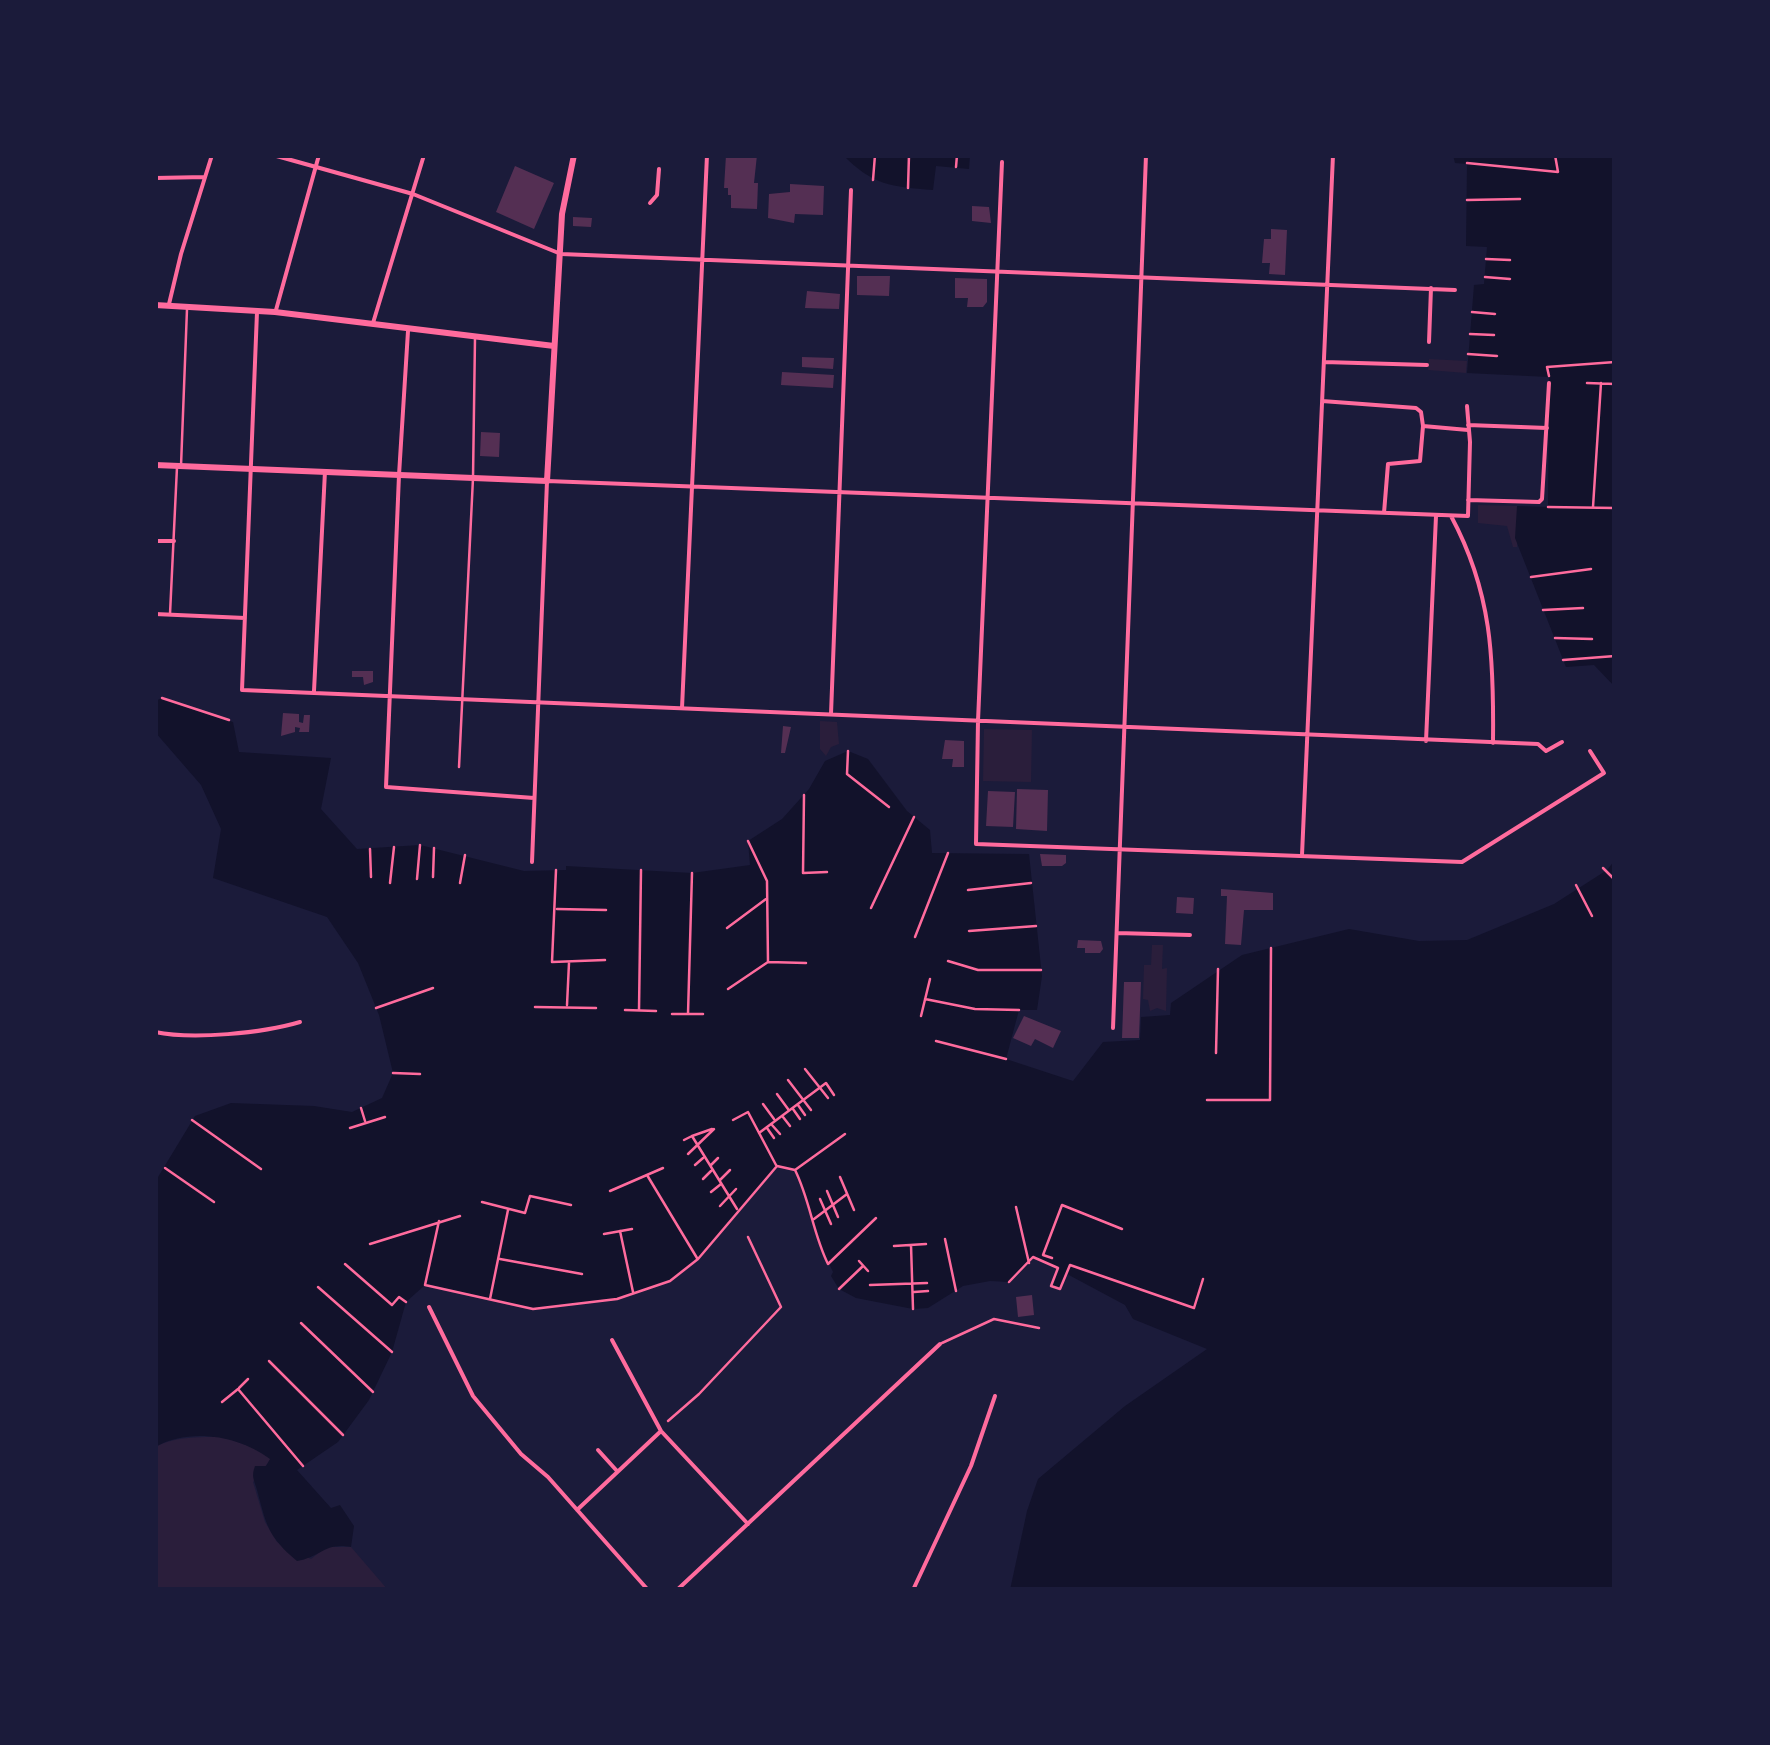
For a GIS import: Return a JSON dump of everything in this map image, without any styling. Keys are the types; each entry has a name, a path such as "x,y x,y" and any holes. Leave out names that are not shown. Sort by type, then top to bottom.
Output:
{"main road":[{"path":"155,464 547,480 562,214 574,155"},
{"path":"155,305 276,312 554,346"}],"street":[{"path":"168,306 212,155"},
{"path":"273,155 413,194 560,254 1455,290"},
{"path":"276,312 318,155"},
{"path":"373,324 424,155"},
{"path":"682,708 707,155"},
{"path":"1112,1028 1146,155"},
{"path":"1302,856 1333,155"},
{"path":"1002,162 976,844 1462,862 1604,773 1590,752"},
{"path":"650,203 657,195 660,169"},
{"path":"155,178 205,177"},
{"path":"831,714 850,190"},
{"path":"1430,342 1431,288"},
{"path":"257,312 242,690 1538,744 1546,751 1562,742"},
{"path":"408,328 386,787 534,798"},
{"path":"1324,362 1427,364"},
{"path":"1468,500 1539,502 1545,492 1549,380"},
{"path":"1322,401 1416,408 1421,412 1420,461 1388,464 1384,513"},
{"path":"532,862 547,480 1468,516 1467,406"},
{"path":"1423,426 1547,428"},
{"path":"314,693 325,471"},
{"path":"1426,741 1436,516"},
{"path":"1451,516 1474,567 1486,608 1494,659 1493,743"},
{"path":"155,541 174,541"},
{"path":"155,614 245,618"},
{"path":"1117,932 1190,935"},
{"path":"155,1032 265,1031 300,1022"},
{"path":"429,1307 469,1388 521,1454 548,1477 648,1590"},
{"path":"612,1340 661,1431 748,1524"},
{"path":"677,1590 940,1344"},
{"path":"914,1590 971,1466 994,1396"},
{"path":"577,1510 661,1431"},
{"path":"598,1450 617,1471"}],"lane":[{"path":"170,614 188,307"},
{"path":"458,767 475,336"},
{"path":"668,1422 700,1394 781,1307 748,1236"},
{"path":"940,1344 994,1319 1039,1328"}],"path":[{"path":"874,180 875,155"},
{"path":"908,188 909,155"},
{"path":"956,167 957,155"},
{"path":"1467,164 1558,172 1555,155"},
{"path":"1467,200 1520,200"},
{"path":"1486,258 1510,260"},
{"path":"1485,277 1510,279"},
{"path":"1472,312 1495,314"},
{"path":"1470,334 1494,335"},
{"path":"1468,354 1497,356"},
{"path":"1549,380 1547,367 1615,362"},
{"path":"1587,383 1615,384"},
{"path":"1593,507 1600,383"},
{"path":"1548,507 1615,508"},
{"path":"1531,577 1590,569"},
{"path":"1544,610 1583,608"},
{"path":"1555,638 1592,639"},
{"path":"1563,660 1615,656"},
{"path":"162,698 229,720"},
{"path":"848,751 847,774 888,807"},
{"path":"804,794 803,872 827,872"},
{"path":"871,908 914,817"},
{"path":"748,841 767,881 768,962"},
{"path":"416,879 420,845"},
{"path":"390,883 394,847"},
{"path":"370,848 370,877"},
{"path":"433,877 434,848"},
{"path":"914,937 948,853"},
{"path":"460,884 465,855"},
{"path":"1603,868 1615,880"},
{"path":"556,870 552,962 604,960"},
{"path":"639,1010 641,870"},
{"path":"688,1014 692,872"},
{"path":"968,890 1031,883"},
{"path":"1576,885 1592,916"},
{"path":"727,928 768,898"},
{"path":"556,908 606,910"},
{"path":"969,931 1036,926"},
{"path":"1207,1100 1270,1100 1271,948"},
{"path":"948,961 978,970 1041,970"},
{"path":"567,1008 568,962"},
{"path":"728,988 768,962 806,963"},
{"path":"1216,1053 1218,969"},
{"path":"921,1016 930,979"},
{"path":"376,1008 433,988"},
{"path":"925,999 976,1009 1019,1010"},
{"path":"535,1007 596,1008"},
{"path":"625,1010 656,1011"},
{"path":"672,1014 703,1014"},
{"path":"936,1041 1006,1059"},
{"path":"805,1069 828,1098"},
{"path":"393,1072 420,1074"},
{"path":"788,1080 810,1110"},
{"path":"754,1142 766,1127 826,1083 834,1095"},
{"path":"776,1094 800,1119"},
{"path":"763,1104 780,1134"},
{"path":"797,1104 805,1115"},
{"path":"360,1108 366,1123"},
{"path":"733,1120 748,1112 776,1164"},
{"path":"782,1116 790,1126"},
{"path":"350,1128 385,1117"},
{"path":"192,1120 261,1169"},
{"path":"748,1130 755,1126"},
{"path":"766,1127 774,1138"},
{"path":"684,1140 714,1129 688,1154"},
{"path":"796,1170 846,1134"},
{"path":"692,1136 738,1210"},
{"path":"760,1155 768,1150"},
{"path":"695,1166 704,1157"},
{"path":"703,1179 718,1158"},
{"path":"440,1221 425,1285 532,1309 616,1299 670,1280 698,1259 776,1164"},
{"path":"767,1166 776,1164 796,1170 828,1264 876,1218"},
{"path":"165,1168 214,1202"},
{"path":"610,1191 663,1168"},
{"path":"712,1192 730,1170"},
{"path":"648,1175 698,1259"},
{"path":"840,1177 854,1210"},
{"path":"720,1206 736,1189"},
{"path":"827,1191 838,1216"},
{"path":"812,1220 847,1194"},
{"path":"482,1202 525,1212 530,1196 572,1205"},
{"path":"820,1198 831,1224"},
{"path":"1044,1262 1050,1258 1043,1255 1062,1205 1122,1229"},
{"path":"1016,1207 1029,1264"},
{"path":"490,1301 508,1210"},
{"path":"370,1244 460,1216"},
{"path":"604,1234 632,1229"},
{"path":"620,1231 634,1293"},
{"path":"944,1238 956,1292"},
{"path":"894,1246 926,1244"},
{"path":"911,1245 913,1309"},
{"path":"1009,1282 1032,1257 1058,1268 1051,1286 1060,1289 1070,1265 1194,1308 1203,1279"},
{"path":"498,1258 582,1274"},
{"path":"859,1261 868,1271"},
{"path":"345,1264 392,1306 399,1297 406,1302"},
{"path":"839,1289 863,1266"},
{"path":"870,1285 927,1283"},
{"path":"318,1286 392,1352"},
{"path":"912,1292 928,1291"},
{"path":"301,1323 373,1392"},
{"path":"269,1361 343,1435"},
{"path":"222,1402 248,1380"},
{"path":"238,1389 303,1466"}],"shaded area":[{"path":"843,155 970,155 969,169 936,166 933,190 884,183 864,173"},
{"path":"1453,155 1615,155 1615,687 1594,665 1566,667 1515,538 1517,506 1548,507 1549,377 1467,373 1474,285 1484,284 1487,247 1466,246 1467,164 1455,163"},
{"path":"1429,359 1467,361 1466,373 1428,370"},
{"path":"1478,505 1517,506 1517,547 1513,547 1507,526 1478,523"},
{"path":"162,698 233,722 239,752 331,758 321,809 357,849 420,845 524,871 566,870 566,866 692,873 750,865 748,841 782,819 809,789 825,761 848,751 868,759 907,811 930,830 932,853 1029,854 1042,976 1037,1010 1019,1010 1006,1059 1073,1081 1103,1042 1140,1040 1141,1017 1170,1015 1171,1003 1242,955 1349,929 1419,941 1467,940 1554,904 1607,870 1615,860 1615,1590 1010,1590 1038,1479 1125,1406 1207,1349 1133,1319 1125,1305 1067,1274 1060,1289 1051,1286 1058,1268 1033,1258 1009,1282 963,1286 928,1308 913,1309 856,1298 839,1289 831,1276 833,1272 795,1170 777,1167 698,1259 670,1280 617,1299 533,1309 425,1285 406,1302 392,1352 369,1400 338,1442 297,1470 331,1508 340,1505 354,1526 351,1547 329,1548 297,1561 270,1529 254,1480 255,1466 266,1466 270,1459 244,1445 214,1437 184,1437 155,1447 155,1182 195,1116 231,1103 314,1106 352,1112 382,1098 393,1073 379,1015 358,963 327,917 213,878 221,829 201,785 155,732 155,701"},
{"path":"820,721 837,722 839,744 831,747 826,756 820,749"},
{"path":"984,729 1032,730 1031,782 983,781"},
{"path":"1152,945 1163,945 1166,1011 1150,1011 1148,1000 1143,999 1144,965 1151,965"},
{"path":"224,1437 257,1449 271,1459 253,1482 265,1522 277,1542 311,1559 326,1547 351,1547 388,1590 155,1590 155,1447 180,1439"}],"building":[{"path":"726,155 757,155 757,209 731,208 731,195 724,188"},
{"path":"515,166 554,183 534,229 496,212"},
{"path":"790,184 824,186 823,215 795,214 794,223 768,218 769,194 790,192"},
{"path":"972,206 989,207 991,223 972,221"},
{"path":"573,217 592,218 591,227 573,226"},
{"path":"1271,229 1287,230 1285,275 1269,274 1270,263 1262,263 1264,239 1271,239"},
{"path":"857,276 890,276 889,296 857,295"},
{"path":"955,278 987,279 987,302 983,307 967,307 968,298 955,298"},
{"path":"807,291 840,294 839,309 805,308"},
{"path":"802,357 834,358 833,369 802,367"},
{"path":"782,372 834,375 833,388 781,385"},
{"path":"481,432 500,433 499,457 480,456"},
{"path":"352,671 373,671 373,682 364,685 363,677 352,677"},
{"path":"283,713 299,714 299,722 303,723 304,715 310,715 309,732 299,732 300,728 295,727 295,732 281,736"},
{"path":"783,726 791,727 785,753 781,753"},
{"path":"945,740 964,741 964,767 952,767 953,759 942,759"},
{"path":"1017,789 1048,790 1047,831 1016,829"},
{"path":"988,791 1015,792 1013,827 986,826"},
{"path":"1040,854 1066,855 1066,863 1042,866"},
{"path":"1221,889 1273,893 1273,910 1244,910 1241,945 1225,944 1227,896 1221,896"},
{"path":"1177,897 1194,898 1193,914 1176,913"},
{"path":"1078,940 1101,941 1103,949 1100,953 1085,953 1085,948 1077,948"},
{"path":"1124,982 1141,982 1139,1038 1122,1038"},
{"path":"1024,1016 1061,1031 1053,1048 1035,1039 1031,1046 1013,1038"},
{"path":"1032,1295 1034,1315 1018,1317 1016,1297"}]}
